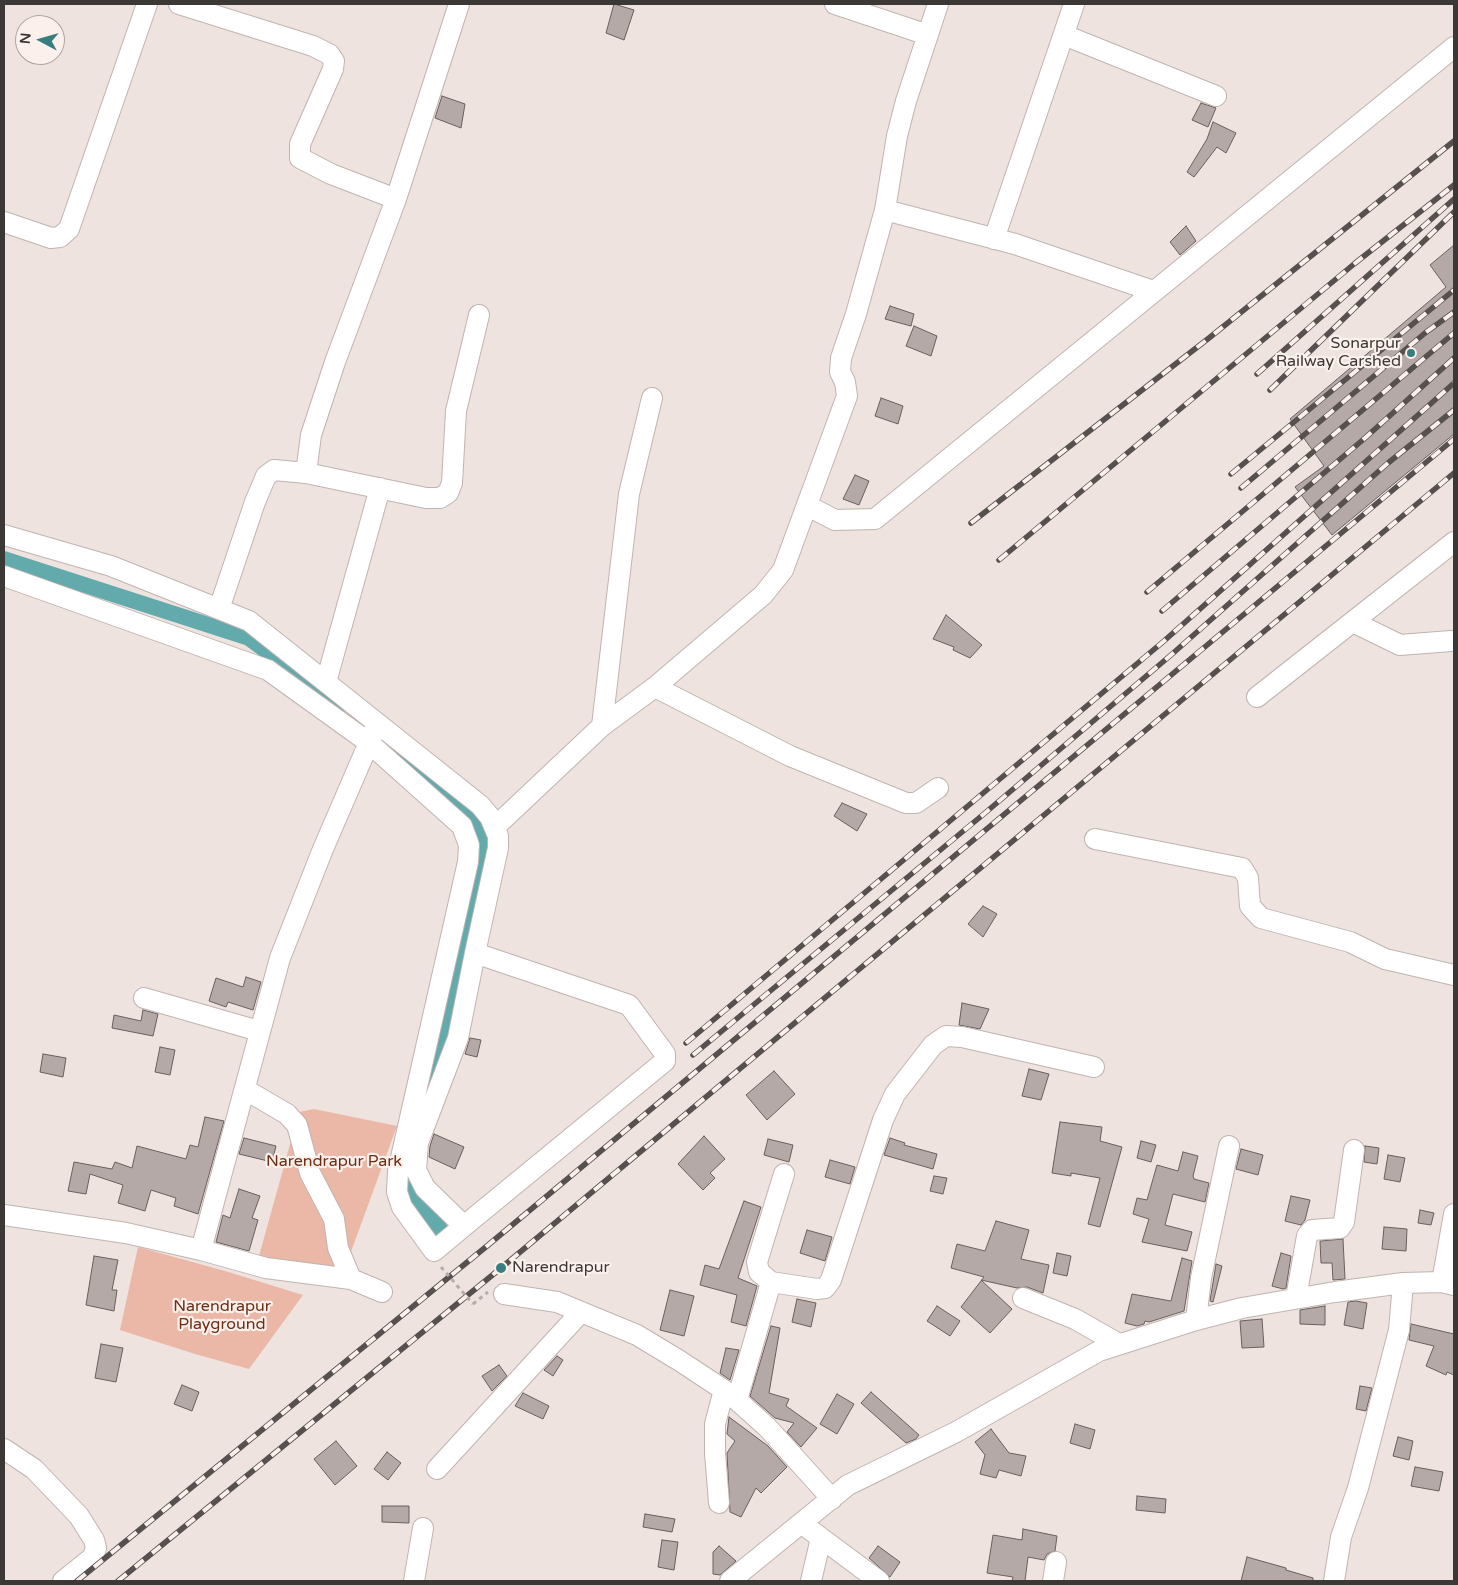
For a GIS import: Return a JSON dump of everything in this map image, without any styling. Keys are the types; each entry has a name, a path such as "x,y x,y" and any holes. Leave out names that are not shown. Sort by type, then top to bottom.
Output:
{"street":[{"path":"4,222 52,238 60,237 69,229 147,4"},
{"path":"179,4 313,46 328,54 334,60 333,70 300,144 300,158 331,174 396,199"},
{"path":"306,472 311,436 334,362 396,199 459,4"},
{"path":"835,4 928,35"},
{"path":"496,826 602,726 655,687 763,595 773,584 790,555 847,396 845,382 840,372 841,358 856,314 885,210 897,136 906,101 938,4"},
{"path":"994,239 1074,4"},
{"path":"1064,35 1216,96"},
{"path":"808,506 835,520 875,519 1152,291 1454,47"},
{"path":"885,210 994,239 1152,291"},
{"path":"219,609 266,476 274,470 306,472 426,498 440,498 448,493 452,483 456,411 479,315"},
{"path":"602,726 629,494 652,398"},
{"path":"326,682 380,488"},
{"path":"4,535 111,566 249,621 480,805 496,826 498,848 458,1038 418,1143 416,1170 425,1188 464,1226"},
{"path":"1257,697 1454,542"},
{"path":"4,576 268,670 368,742 450,813 462,826 469,845 468,862 438,1002 398,1170 397,1192 402,1207 434,1251 665,1061 665,1054 629,1005 475,953"},
{"path":"1353,622 1400,645 1451,641"},
{"path":"655,687 790,756 906,803 916,803 938,788"},
{"path":"202,1250 246,1090 259,1031 290,933 368,742 378,723"},
{"path":"1095,839 1236,866 1246,872 1250,906 1261,918 1350,942 1385,959 1454,975"},
{"path":"144,998 259,1031"},
{"path":"784,1174 757,1262 759,1272 771,1282 816,1289 825,1288 831,1280 883,1120 894,1094 933,1045 946,1036 962,1037 1094,1067"},
{"path":"246,1090 287,1114 297,1125 310,1173 334,1219 338,1248 350,1279"},
{"path":"1196,1320 1201,1278 1229,1146"},
{"path":"1296,1298 1307,1236 1312,1230 1340,1228 1344,1222 1354,1150"},
{"path":"730,1581 848,1485 956,1432 1077,1362 1120,1344 1196,1320 1242,1308 1296,1298 1403,1283 1448,1284 1454,1214"},
{"path":"4,1215 126,1233 202,1250 266,1268 350,1279 382,1292"},
{"path":"719,1503 715,1424 731,1395 771,1282"},
{"path":"1334,1581 1341,1537 1358,1488 1399,1330 1403,1283"},
{"path":"499,1291 558,1302 637,1335 731,1395 767,1426 832,1499"},
{"path":"1023,1298 1075,1319 1120,1344"},
{"path":"437,1469 581,1312"},
{"path":"4,1450 34,1469 79,1516 94,1540 96,1548 93,1557 63,1581"},
{"path":"801,1523 879,1581"},
{"path":"414,1581 423,1528"},
{"path":"811,1581 822,1538"}],"path":[{"path":"441,1267 472,1304 499,1291"}],"green space":[{"name":"Narendrapur Park","path":"314,1109 397,1126 345,1268 284,1265 259,1256 299,1112"},
{"name":"Narendrapur Playground","path":"138,1247 303,1295 249,1369 195,1354 120,1330"}],"building":[{"path":"614,4 634,10 624,40 606,33"},
{"path":"442,96 465,104 461,128 435,118"},
{"path":"1201,103 1216,108 1208,127 1192,120"},
{"path":"1213,122 1236,133 1226,153 1217,147 1194,177 1187,172 1207,139"},
{"path":"1186,226 1196,241 1180,255 1170,242"},
{"name":"Sonarpur Railway Carshed","path":"1454,245 1454,434 1332,535 1295,487 1324,466 1290,419 1446,287 1430,265"},
{"path":"890,306 914,314 911,326 885,319"},
{"path":"914,326 937,336 931,356 906,346"},
{"path":"881,398 903,406 898,424 875,416"},
{"path":"855,475 869,481 859,505 843,499"},
{"path":"946,615 982,645 970,658 953,650 954,647 933,639"},
{"path":"842,803 867,814 857,831 834,816"},
{"path":"983,906 997,914 983,937 968,924"},
{"path":"246,977 261,982 253,1010 228,1002 226,1007 209,1001 216,978 243,987"},
{"path":"962,1003 989,1009 980,1029 959,1025"},
{"path":"143,1010 158,1014 153,1036 112,1028 114,1015 141,1021"},
{"path":"470,1038 481,1040 477,1057 465,1054"},
{"path":"160,1047 175,1050 170,1075 155,1072"},
{"path":"43,1054 66,1058 63,1077 40,1072"},
{"path":"1029,1069 1049,1074 1041,1100 1022,1096"},
{"path":"774,1071 795,1094 767,1120 746,1095"},
{"path":"205,1117 224,1121 198,1214 174,1206 176,1198 151,1190 145,1211 118,1203 123,1185 90,1174 86,1194 68,1191 74,1162 112,1169 115,1162 132,1168 137,1146 186,1159 190,1145 198,1147"},
{"path":"1060,1122 1102,1127 1100,1141 1122,1147 1100,1227 1088,1224 1100,1178 1071,1173 1071,1176 1052,1173"},
{"path":"434,1134 464,1147 455,1169 429,1157"},
{"path":"704,1136 725,1159 710,1173 715,1178 703,1190 678,1164"},
{"path":"244,1138 276,1146 272,1162 239,1154"},
{"path":"890,1138 905,1143 904,1145 937,1154 933,1169 884,1155"},
{"path":"768,1139 793,1145 789,1162 764,1155"},
{"path":"1141,1141 1156,1145 1151,1162 1137,1158"},
{"path":"1365,1146 1379,1148 1377,1164 1364,1162"},
{"path":"1241,1149 1263,1155 1258,1175 1236,1169"},
{"path":"1183,1152 1198,1156 1194,1179 1209,1183 1205,1202 1173,1194 1165,1225 1192,1232 1187,1251 1142,1242 1149,1219 1133,1214 1137,1198 1147,1200 1157,1165 1178,1171"},
{"path":"1388,1155 1405,1158 1400,1182 1384,1179"},
{"path":"830,1160 855,1167 850,1184 825,1177"},
{"path":"934,1176 947,1178 943,1194 930,1191"},
{"path":"239,1189 260,1196 252,1218 258,1220 249,1251 216,1242 223,1215 230,1218"},
{"path":"1291,1196 1310,1200 1305,1220 1301,1225 1285,1221"},
{"path":"744,1201 761,1207 738,1278 757,1286 746,1326 731,1322 737,1295 700,1285 705,1265 719,1269"},
{"path":"1420,1210 1434,1213 1431,1225 1418,1223"},
{"path":"996,1221 1029,1230 1021,1259 1049,1265 1043,1293 1027,1287 1017,1288 982,1280 984,1277 951,1268 957,1244 985,1251"},
{"path":"1384,1227 1407,1229 1406,1251 1382,1249"},
{"path":"807,1230 832,1237 825,1261 800,1253"},
{"path":"1343,1239 1345,1279 1333,1280 1332,1263 1321,1263 1320,1241"},
{"path":"1057,1253 1071,1256 1067,1276 1053,1273"},
{"path":"1281,1253 1291,1256 1286,1288 1283,1289 1272,1286"},
{"path":"94,1256 118,1260 112,1290 117,1290 114,1311 86,1305"},
{"path":"1182,1258 1192,1261 1184,1311 1149,1322 1145,1321 1144,1324 1137,1326 1125,1323 1132,1294 1171,1301"},
{"path":"1216,1264 1222,1266 1213,1302 1210,1301"},
{"path":"981,1280 1012,1309 990,1333 961,1307"},
{"path":"670,1290 694,1296 684,1336 660,1330"},
{"path":"797,1299 816,1303 811,1327 792,1322"},
{"path":"1348,1302 1367,1303 1363,1329 1344,1325"},
{"path":"937,1306 960,1321 950,1336 927,1321"},
{"path":"1325,1306 1325,1325 1300,1324 1300,1310"},
{"path":"1262,1319 1264,1347 1242,1348 1240,1321"},
{"path":"1411,1324 1454,1334 1454,1375 1447,1372 1446,1375 1426,1366 1434,1346 1409,1340"},
{"path":"771,1326 780,1328 769,1393 789,1399 786,1406 817,1428 801,1447 787,1432 794,1423 775,1418 750,1396"},
{"path":"101,1344 123,1348 116,1382 95,1378"},
{"path":"726,1348 739,1350 730,1380 720,1373"},
{"path":"557,1356 563,1360 553,1376 544,1370"},
{"path":"499,1365 507,1376 492,1391 482,1376"},
{"path":"182,1385 199,1392 192,1411 174,1404"},
{"path":"1360,1386 1372,1388 1366,1411 1356,1409"},
{"path":"871,1392 919,1435 916,1439 906,1443 861,1403"},
{"path":"523,1393 549,1406 543,1419 515,1406"},
{"path":"837,1394 854,1404 837,1434 820,1424"},
{"path":"729,1417 768,1446 787,1467 761,1493 756,1488 741,1517 730,1512 727,1453 735,1441 727,1434"},
{"path":"1075,1424 1095,1430 1090,1449 1070,1443"},
{"path":"991,1429 1009,1453 1026,1456 1021,1476 999,1470 996,1478 980,1474 985,1455 975,1442"},
{"path":"1398,1437 1413,1441 1409,1460 1393,1456"},
{"path":"336,1441 357,1466 335,1485 314,1459"},
{"path":"387,1452 401,1463 388,1480 374,1469"},
{"path":"1415,1467 1443,1472 1439,1491 1411,1486"},
{"path":"1137,1496 1166,1499 1165,1513 1136,1510"},
{"path":"382,1506 409,1506 409,1523 382,1522"},
{"path":"645,1514 675,1519 672,1532 643,1527"},
{"path":"1023,1529 1057,1536 1055,1551 1047,1554 1044,1560 1028,1557 1025,1581 1012,1581 1013,1577 987,1573 993,1535 1022,1540"},
{"path":"662,1540 678,1542 674,1570 658,1567"},
{"path":"719,1546 736,1561 720,1575 713,1574 713,1552"},
{"path":"878,1546 900,1562 890,1577 869,1558"},
{"path":"1247,1557 1286,1568 1286,1570 1313,1578 1313,1581 1241,1581"}],"waterway":[{"path":"4,559 249,638 340,705"},
{"path":"396,750 477,818 482,835 445,1025 425,1090"},
{"path":"409,1155 408,1180 414,1197 448,1239"}],"railway":[{"path":"971,523 1209,338 1454,141"},
{"path":"999,560 1354,264 1454,185"},
{"path":"1257,374 1454,199"},
{"path":"1270,390 1454,212"},
{"path":"1231,474 1454,290"},
{"path":"1241,488 1425,333 1454,312"},
{"path":"1147,592 1454,333"},
{"path":"1162,611 1365,438 1454,358"},
{"path":"686,1043 1164,641 1454,383"},
{"path":"693,1055 985,813 1171,655 1388,463 1454,410"},
{"path":"77,1581 487,1246 1454,439"},
{"path":"118,1581 501,1268 1454,473"}],"place":[{"name":"Sonarpur Railway Carshed","path":"1411,353"},
{"name":"Narendrapur","path":"501,1268"}]}
